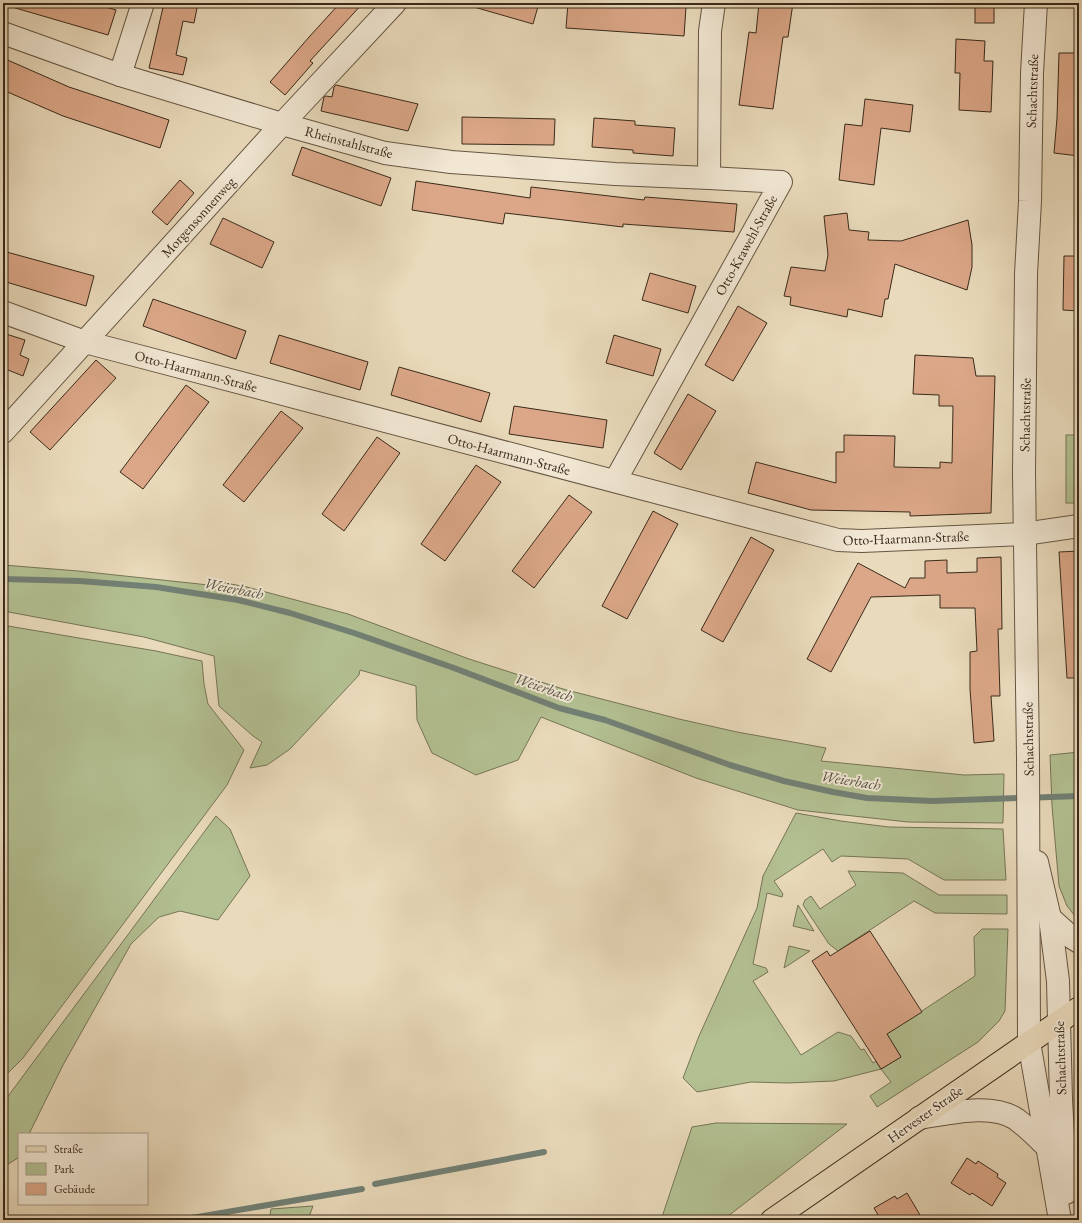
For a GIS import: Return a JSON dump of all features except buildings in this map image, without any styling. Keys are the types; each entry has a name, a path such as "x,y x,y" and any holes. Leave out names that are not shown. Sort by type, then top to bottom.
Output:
{"main road":[{"name":"Hervester Straße","path":"772,1220 1079,1008"}],"street":[{"path":"120,75 143,3"},
{"name":"Morgensonnenweg","path":"3,432 282,124 395,3"},
{"path":"709,178 710,31 714,3"},
{"name":"Schachtstraße","path":"1036,3 1032,73 1030,201 1026,274 1024,473 1028,772 1029,1042 1060,1220"},
{"name":"Rheinstahlstraße","path":"3,33 120,75 282,124 385,153 450,162 615,174 709,178"},
{"name":"Otto-Krawehl-Straße","path":"615,481 781,182 709,178"},
{"name":"Otto-Haarmann-Straße","path":"3,312 85,342 838,540 862,541 1024,534 1079,526"},
{"name":"Schachtstraße","path":"1028,821 1050,918 1058,981 1061,1099 1068,1220"},
{"path":"1050,918 1071,937 1079,942"},
{"path":"919,1118 972,1110 1000,1112 1015,1118 1046,1146"}],"green space":[{"path":"1066,435 1079,435 1079,503 1066,503"},
{"path":"3,565 78,571 218,586 220,582 247,587 348,614 469,659 563,689 679,719 737,732 826,748 821,761 964,775 1004,774 1003,823 908,822 798,810 696,778 541,717 518,760 476,775 432,753 417,720 416,686 360,670 359,675 290,749 267,765 250,768 262,742 219,706 214,656 144,637 3,611"},
{"path":"8,626 156,651 202,661 208,704 244,750 227,785 23,1058 3,1078 3,627"},
{"path":"1079,752 1079,921 1067,906 1059,886 1052,806 1050,755"},
{"path":"796,813 841,821 889,827 1003,829 1006,880 944,880 908,859 841,856 832,862 823,849 774,881 783,894 782,897 767,893 753,964 766,968 768,972 753,981 801,1055 838,1032 851,1036 861,1050 864,1049 873,1063 876,1061 881,1069 834,1081 788,1083 751,1082 697,1092 683,1078 699,1036 757,908 763,876"},
{"path":"216,816 230,829 250,876 218,920 180,911 159,917 131,944 63,1065 29,1133 18,1133 18,1158 3,1167 3,1103"},
{"path":"848,871 903,873 939,895 1007,895 1007,914 935,913 914,901 838,951 829,944 803,905 805,900 811,896 820,909 856,885"},
{"path":"798,905 814,931 793,926"},
{"path":"982,929 1008,929 1005,1011 999,1021 978,1042 877,1107 870,1096 891,1082 881,1069 901,1057 887,1034 975,976 974,937"},
{"path":"789,946 810,951 784,968"},
{"path":"716,1123 847,1124 723,1220 661,1220 692,1127"},
{"path":"313,1206 308,1220 269,1220 271,1209"}],"waterway":[{"name":"Weierbach","path":"3,579 80,581 156,587 238,600 290,613 354,633 454,668 559,708 605,720 730,765 784,781 833,792 867,798 932,801 1079,796"},
{"path":"375,1184 544,1152"},
{"path":"180,1220 362,1189"}]}
